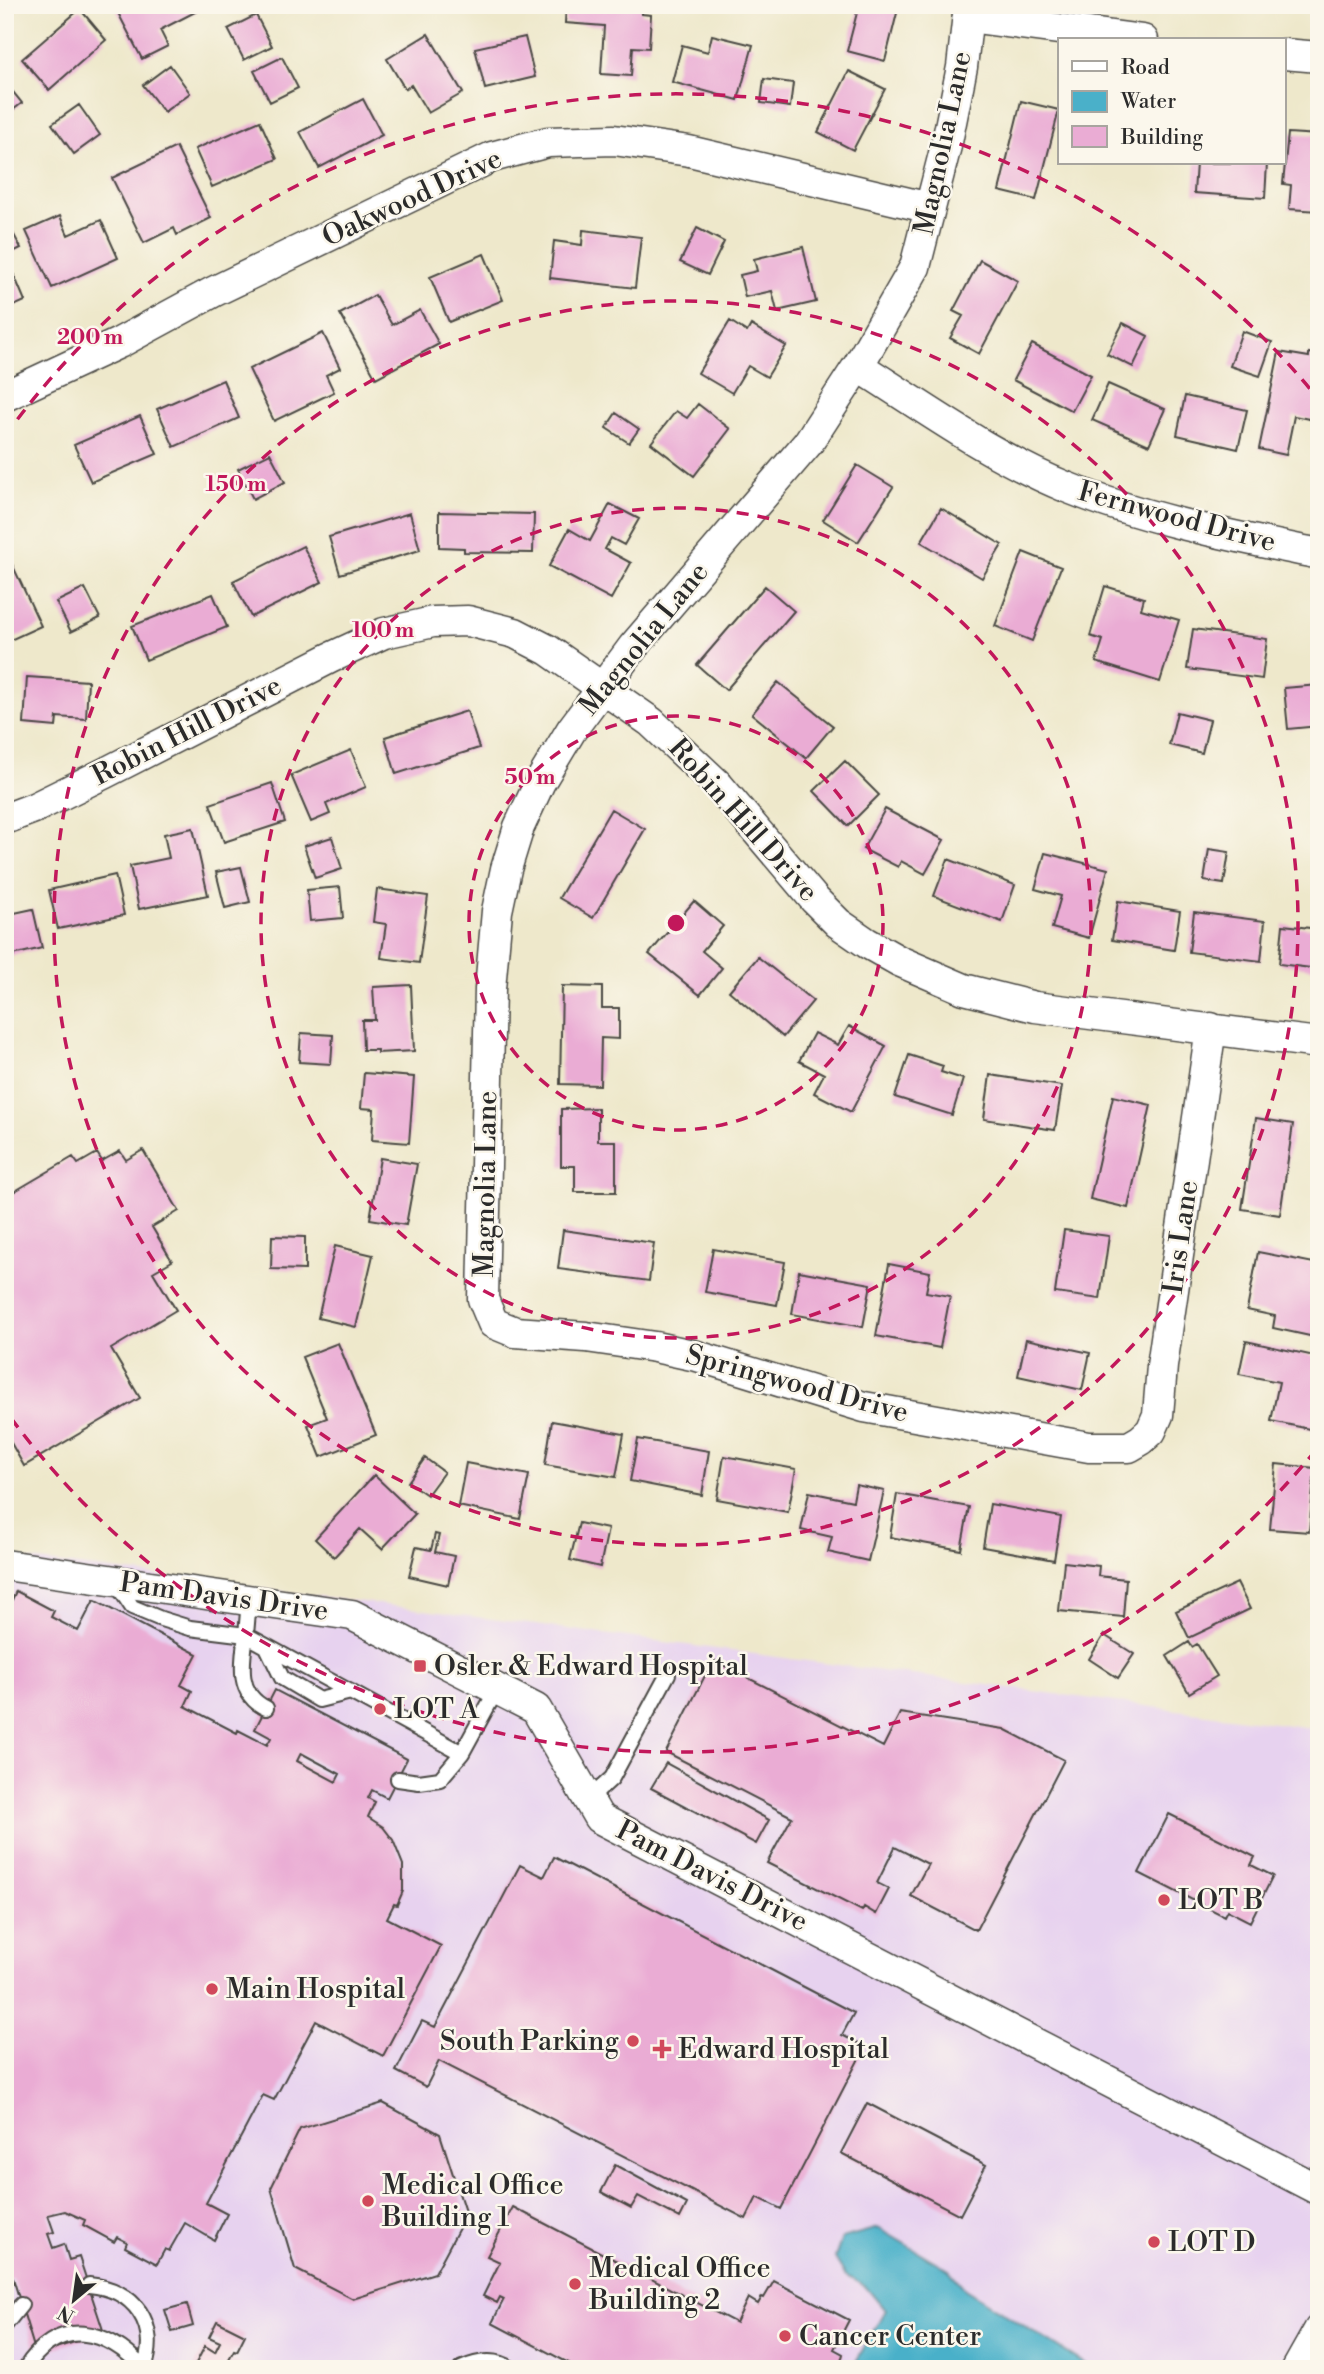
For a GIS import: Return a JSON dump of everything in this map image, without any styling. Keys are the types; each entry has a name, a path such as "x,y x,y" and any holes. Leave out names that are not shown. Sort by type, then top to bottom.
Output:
{"street":[{"path":"969,11 1131,38"},
{"name":"Magnolia Lane","path":"493,1323 483,1299 490,989 497,911 519,827 540,782 572,729 633,647 808,443 858,366 915,267 947,142 962,68 969,11"},
{"path":"1286,54 1319,57"},
{"name":"Oakwood Drive","path":"5,396 119,343 213,292 492,157 548,142 614,140 689,151 930,208"},
{"name":"Fernwood Drive","path":"858,366 1000,455 1064,486 1120,507 1204,530 1319,554"},
{"name":"Robin Hill Drive","path":"5,818 34,808 384,633 412,625 468,621 515,633 548,650 650,722 717,784 815,900 838,923 867,943 925,974 964,989 1035,1007 1319,1043"},
{"name":"Iris Lane","path":"1141,1440 1151,1431 1158,1415 1162,1366 1211,1028"},
{"name":"Springwood Drive","path":"493,1323 515,1332 586,1337 687,1354 864,1407 1089,1447 1129,1447 1141,1440"},
{"name":"Pam Davis Drive","path":"5,1565 352,1615 536,1709 598,1818 1319,2190"},
{"path":"1297,2369 1319,2330"}],"lane":[{"path":"114,1581 132,1607 190,1628 246,1635 462,1753"},
{"path":"249,1600 240,1673 247,1692 259,1705 266,1708"},
{"path":"267,1647 282,1678 319,1700 351,1692"},
{"path":"588,1800 612,1778 668,1674"},
{"path":"398,1779 419,1782 440,1779 462,1753 497,1689"},
{"path":"25,2369 40,2349 55,2338 73,2333 116,2343 144,2369 148,2357 149,2335 144,2317 128,2299 107,2287 89,2285"},
{"path":"5,2325 21,2305"},
{"path":"461,2369 476,2362 492,2361 512,2369"}],"shaded area":[{"name":"Edward Hospital","path":"5,1557 1319,1729 1319,2369 5,2369"}],"water":[{"path":"878,2228 949,2270 965,2289 1093,2369 852,2369 885,2310 866,2287 845,2275 835,2258 842,2238"}],"building":[{"path":"194,5 197,11 160,30 168,46 142,59 115,7"},
{"path":"566,5 642,5 642,14 651,15 649,48 633,47 631,76 601,74 604,26 565,23"},
{"path":"859,5 899,5 885,61 847,51"},
{"path":"80,9 106,40 49,90 22,59"},
{"path":"256,15 272,46 244,60 228,29"},
{"path":"428,34 463,93 428,113 411,85 405,89 387,59"},
{"path":"712,35 753,45 738,100 672,82 682,45 708,52"},
{"path":"525,37 535,77 485,89 475,48"},
{"path":"282,57 298,88 270,102 254,71"},
{"path":"170,65 190,93 164,112 143,85"},
{"path":"849,71 885,89 853,150 818,132"},
{"path":"764,79 793,83 790,107 761,103"},
{"path":"5,82 22,103 5,116"},
{"path":"363,99 382,135 319,168 300,132"},
{"path":"1021,101 1058,110 1036,200 999,191"},
{"path":"79,105 100,135 74,154 52,124"},
{"path":"260,121 277,159 212,187 195,149"},
{"path":"1288,133 1319,135 1319,211 1289,209 1291,185 1283,184"},
{"path":"176,147 211,218 177,235 174,228 144,243 112,178"},
{"path":"1196,164 1267,164 1265,198 1194,193"},
{"path":"60,216 68,235 101,220 118,258 52,288 26,231"},
{"path":"5,218 21,248 5,256"},
{"path":"697,228 724,242 708,275 680,262"},
{"path":"583,230 641,237 635,288 550,278 554,241 582,245"},
{"path":"803,247 816,302 777,311 772,291 745,297 740,275 757,271 754,259"},
{"path":"484,254 503,300 449,322 430,277"},
{"path":"980,260 1018,281 979,354 950,338 963,316 953,311"},
{"path":"9,263 25,301 5,310 5,265"},
{"path":"375,295 392,325 420,310 439,344 376,378 340,314"},
{"path":"730,321 747,332 751,325 786,346 767,377 748,366 732,393 698,373"},
{"path":"1123,323 1148,336 1133,367 1107,354"},
{"path":"1242,331 1272,342 1260,376 1230,366"},
{"path":"323,333 340,368 326,375 334,392 274,421 249,369"},
{"path":"1032,344 1091,375 1072,411 1013,380"},
{"path":"1279,352 1309,357 1309,353 1319,355 1319,421 1294,416 1286,455 1259,449"},
{"path":"223,380 239,418 174,447 157,409"},
{"path":"1108,384 1165,409 1149,445 1092,420"},
{"path":"1185,396 1247,410 1238,449 1177,435"},
{"path":"698,404 730,429 694,476 651,443 676,411 687,418"},
{"path":"616,413 639,429 629,443 606,428"},
{"path":"140,416 157,454 91,482 74,445"},
{"path":"270,453 285,482 253,499 238,469"},
{"path":"857,465 893,487 858,542 823,520"},
{"path":"610,504 639,519 624,545 611,538 605,549 631,563 611,599 549,566 569,529 590,541"},
{"path":"941,508 1002,545 982,578 921,542"},
{"path":"439,512 534,514 533,553 464,552 464,548 439,547"},
{"path":"410,513 420,550 340,574 329,537"},
{"path":"303,546 322,582 251,617 233,581"},
{"path":"1023,552 1061,567 1032,641 995,626"},
{"path":"12,564 41,626 6,642 5,567"},
{"path":"765,586 794,611 726,690 697,665"},
{"path":"1105,586 1144,598 1141,609 1179,620 1160,682 1096,662 1103,640 1090,636"},
{"path":"85,588 100,618 71,632 56,602"},
{"path":"213,594 227,627 146,660 132,626"},
{"path":"1193,629 1267,639 1262,679 1187,669"},
{"path":"27,677 88,681 86,719 57,717 56,727 24,724"},
{"path":"778,682 833,726 806,758 752,714"},
{"path":"1319,685 1319,726 1288,729 1284,688"},
{"path":"467,711 479,748 396,774 385,737"},
{"path":"1177,712 1210,720 1202,753 1169,745"},
{"path":"351,750 366,787 326,804 330,814 311,822 291,775"},
{"path":"845,761 879,795 848,826 814,791"},
{"path":"272,783 285,822 224,842 210,804"},
{"path":"611,809 645,829 593,918 559,898"},
{"path":"885,809 944,840 925,874 901,861 898,867 863,849"},
{"path":"193,828 208,895 139,909 130,866 169,858 164,834"},
{"path":"332,837 342,869 315,878 304,846"},
{"path":"1209,849 1229,852 1224,884 1204,881"},
{"path":"1045,853 1108,869 1089,938 1052,928 1061,896 1035,889"},
{"path":"948,859 1015,885 1002,922 934,896"},
{"path":"241,867 250,902 225,908 216,872"},
{"path":"115,875 124,915 58,929 49,890"},
{"path":"340,887 343,918 310,921 307,890"},
{"path":"377,889 428,896 419,963 381,958 386,924 373,922"},
{"path":"694,901 723,926 702,951 722,968 700,995 649,954"},
{"path":"1118,901 1180,911 1174,950 1112,940"},
{"path":"33,909 42,948 5,957 5,915"},
{"path":"1194,912 1265,921 1261,961 1189,952"},
{"path":"1283,925 1319,929 1319,969 1279,964"},
{"path":"758,957 813,1001 783,1037 729,991"},
{"path":"411,985 414,1051 377,1053 377,1050 363,1050 362,1020 375,1020 373,987"},
{"path":"562,986 602,987 602,1008 619,1008 619,1039 601,1038 600,1085 560,1084"},
{"path":"849,1026 886,1046 851,1112 814,1093 824,1074 799,1061 814,1033 838,1045"},
{"path":"301,1033 333,1035 331,1064 299,1062"},
{"path":"909,1055 943,1066 941,1072 963,1079 952,1115 895,1097"},
{"path":"364,1073 414,1077 409,1143 372,1140 374,1109 361,1108"},
{"path":"990,1075 1062,1086 1055,1130 984,1119"},
{"path":"1113,1096 1151,1105 1128,1208 1090,1199"},
{"path":"598,1108 598,1141 616,1141 616,1192 575,1192 575,1166 561,1166 561,1109"},
{"path":"1256,1118 1293,1124 1280,1215 1242,1209"},
{"path":"143,1150 179,1211 152,1227 172,1261 153,1272 176,1310 111,1349 140,1398 24,1466 11,1443 5,1447 5,1197 73,1157 78,1164 97,1153 102,1161 120,1151 126,1160"},
{"path":"380,1158 417,1164 406,1225 370,1219"},
{"path":"563,1230 654,1243 649,1281 558,1269"},
{"path":"1064,1230 1109,1236 1100,1299 1055,1293"},
{"path":"272,1236 305,1237 305,1270 271,1269"},
{"path":"335,1246 373,1255 356,1327 318,1318"},
{"path":"713,1249 785,1262 777,1305 705,1292"},
{"path":"1258,1252 1319,1264 1319,1338 1273,1328 1275,1316 1247,1310"},
{"path":"889,1264 930,1272 926,1292 950,1296 940,1348 876,1336"},
{"path":"799,1271 871,1284 863,1327 792,1314"},
{"path":"1026,1339 1090,1353 1082,1390 1018,1376"},
{"path":"1246,1341 1319,1357 1319,1431 1271,1421 1279,1382 1239,1374"},
{"path":"338,1343 376,1435 321,1457 308,1425 327,1418 302,1357"},
{"path":"552,1421 624,1434 616,1477 545,1465"},
{"path":"638,1439 709,1451 702,1495 630,1481"},
{"path":"724,1456 796,1469 788,1512 717,1499"},
{"path":"425,1458 444,1472 427,1495 408,1482"},
{"path":"466,1463 529,1475 520,1519 458,1506"},
{"path":"1276,1464 1315,1468 1309,1532 1270,1529"},
{"path":"374,1475 415,1514 382,1549 360,1529 334,1557 315,1539"},
{"path":"856,1485 884,1491 868,1561 828,1552 832,1537 801,1530 809,1492 853,1501"},
{"path":"897,1494 969,1507 961,1550 890,1537"},
{"path":"990,1504 1061,1517 1054,1560 983,1547"},
{"path":"579,1523 608,1529 600,1567 570,1560"},
{"path":"435,1534 439,1535 435,1552 454,1556 448,1585 409,1576 416,1547 431,1550"},
{"path":"1064,1562 1099,1566 1098,1576 1126,1579 1123,1617 1059,1611"},
{"path":"1237,1583 1250,1609 1189,1638 1176,1611"},
{"name":"Main Hospital","path":"16,1591 54,1611 51,1617 78,1631 94,1600 197,1654 181,1685 192,1691 185,1706 237,1733 238,1730 267,1745 271,1738 255,1729 275,1690 407,1759 387,1798 372,1790 368,1798 375,1802 368,1817 383,1827 393,1840 403,1865 403,1891 387,1918 441,1946 383,2056 316,2021 274,2100 263,2095 206,2203 227,2214 214,2240 185,2223 169,2251 165,2249 157,2264 125,2247 127,2242 117,2237 114,2242 83,2225 85,2220 65,2211 48,2215 54,2232 48,2234 53,2248 64,2244 69,2260 79,2257 104,2333 36,2354 13,2278 5,2282 5,1597 12,1600","holes":["301,1753 340,1774 336,1782 297,1761"]},
{"path":"1104,1635 1134,1654 1118,1678 1089,1659"},
{"path":"1189,1642 1192,1647 1197,1644 1217,1676 1189,1693 1167,1656"},
{"path":"713,1660 883,1747 900,1713 1004,1729 1064,1760 976,1930 911,1896 928,1864 895,1847 877,1883 889,1889 876,1914 864,1907 862,1911 767,1863 792,1817 666,1752"},
{"path":"666,1763 769,1820 756,1844 651,1788"},
{"path":"1169,1814 1255,1857 1251,1865 1273,1876 1250,1922 1227,1910 1224,1916 1139,1873"},
{"name":"South Parking","path":"554,1857 854,2013 842,2035 865,2047 781,2209 757,2197 746,2219 439,2061 426,2087 396,2071 422,2021 435,2027 520,1865 544,1877"},
{"name":"Medical Office Building 1","path":"383,2103 440,2134 466,2215 435,2273 353,2299 295,2269 271,2188 300,2129"},
{"path":"867,2103 986,2165 960,2215 841,2153"},
{"path":"615,2165 687,2204 680,2218 638,2196 631,2208 601,2192"},
{"name":"Medical Office Building 2","path":"513,2207 736,2323 748,2298 758,2304 774,2281 849,2320 834,2349 843,2354 839,2369 580,2369 492,2323 504,2299 500,2297 497,2303 483,2296 500,2262 487,2256"},
{"path":"187,2304 193,2326 172,2332 165,2310"},
{"path":"217,2321 245,2335 237,2351 234,2350 229,2359 248,2369 193,2369 205,2346 215,2352 220,2342 209,2337"}],"place":[{"name":"Osler & Edward Hospital","path":"420,1666"},
{"name":"LOT A","path":"380,1709"},
{"name":"LOT B","path":"1164,1900"},
{"name":"Main Hospital","path":"212,1989"},
{"name":"South Parking","path":"633,2041"},
{"name":"Edward Hospital","path":"662,2049"},
{"name":"Medical Office Building 1","path":"368,2201"},
{"name":"LOT D","path":"1154,2242"},
{"name":"Medical Office Building 2","path":"575,2284"},
{"name":"Cancer Center","path":"785,2336"}]}
